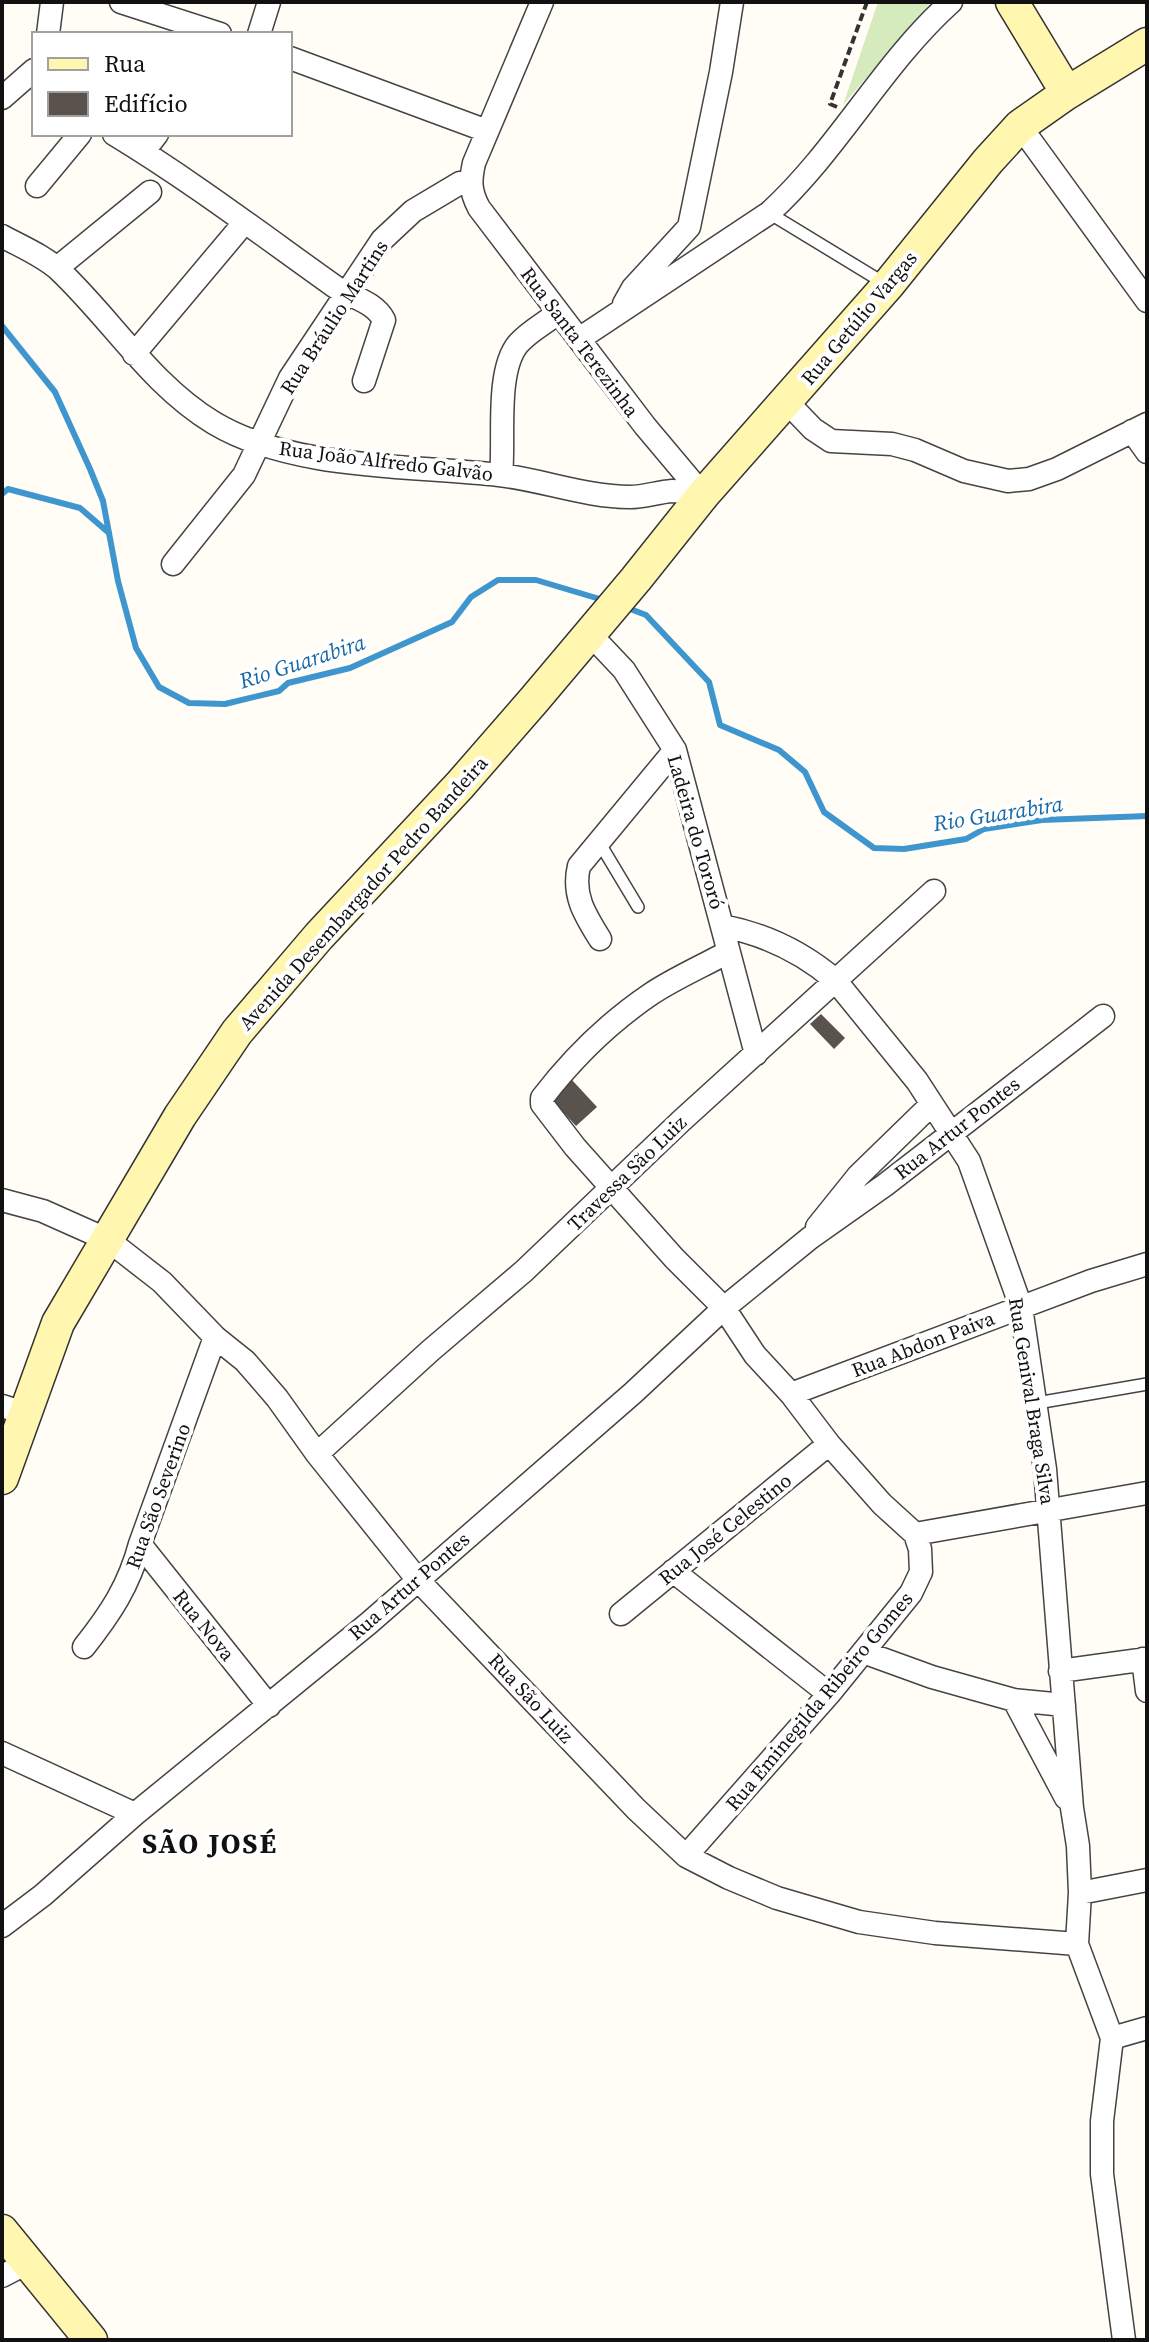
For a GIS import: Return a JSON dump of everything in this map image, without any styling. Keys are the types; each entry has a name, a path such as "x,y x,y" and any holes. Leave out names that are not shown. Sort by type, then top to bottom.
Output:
{"main road":[{"path":"1012,2 1067,93"},
{"name":"Rua Getúlio Vargas","path":"594,628 703,495 888,285 1020,126 1147,44"},
{"name":"Avenida Desembargador Pedro Bandeira","path":"2,1478 13,1409 58,1323 180,1116 237,1032 319,936 460,785 594,628"},
{"path":"2,2231 15,2269 91,2340"}],"street":[{"path":"48,32 52,2"},
{"path":"121,2 214,32"},
{"path":"260,32 269,2"},
{"path":"470,182 474,163 542,2"},
{"path":"618,313 633,288 689,227 732,2"},
{"path":"579,339 769,213 814,167 951,2"},
{"path":"292,59 487,131"},
{"path":"2,98 32,72"},
{"path":"1020,126 1147,301"},
{"path":"37,186 78,136"},
{"path":"122,136 150,143 177,173 244,223 345,294 379,310 384,320 364,381"},
{"name":"Rua Bráulio Martins","path":"173,564 244,475 290,378 382,240 413,211 460,183 470,182"},
{"name":"Rua Santa Terezinha","path":"470,182 479,208 645,426 703,495"},
{"path":"57,268 150,192"},
{"path":"134,354 244,223"},
{"name":"Rua João Alfredo Galvão","path":"2,236 57,268 134,354 185,404 216,424 259,445 401,467 501,475 598,495 632,497 674,491 703,495"},
{"path":"501,475 503,448 500,411 510,357 521,340 558,313"},
{"path":"787,402 813,429 831,441 892,444 915,450 964,471 1008,481 1029,479 1057,469 1140,428 1147,452"},
{"name":"Ladeira do Tororó","path":"594,628 675,750 756,1054"},
{"path":"600,939 578,900 576,884 579,866 675,750"},
{"name":"Travessa São Luiz","path":"317,1454 513,1280 680,1122 934,891"},
{"name":"Rua Genival Braga Silva","path":"722,926 771,939 835,980 932,1104 969,1161 997,1234 1021,1307 1050,1512 1060,1671 1078,1846 1080,1893 1077,1944 1112,2038"},
{"path":"728,952 651,994 556,1079 543,1097 542,1104 575,1147 674,1258 724,1308 755,1355 791,1394 829,1444 882,1504 915,1534 1147,1493"},
{"name":"Rua Artur Pontes","path":"2,1926 418,1580 633,1393 724,1308 810,1238 885,1185 1103,1016"},
{"name":"Rua Artur Pontes","path":"810,1238 858,1176 932,1104"},
{"name":"Rua São Luiz","path":"2,1200 43,1211 108,1240 162,1282 215,1337 245,1361 418,1580 636,1809 686,1856 777,1898 859,1922 935,1933 1077,1944"},
{"name":"Rua Abdon Paiva","path":"791,1394 1091,1281 1147,1264"},
{"name":"Rua São Severino","path":"84,1647 113,1611 134,1567 215,1337"},
{"name":"Rua José Celestino","path":"621,1614 829,1444"},
{"name":"Rua Eminegilda Ribeiro Gomes","path":"686,1856 829,1694 916,1586 921,1560 915,1534"},
{"name":"Rua Nova","path":"140,1544 269,1706"},
{"path":"673,1571 829,1694"},
{"path":"863,1652 932,1677 1014,1700 1064,1705"},
{"path":"1060,1671 1145,1659 1147,1691"},
{"name":"Rua Genival Braga Silva","path":"1014,1700 1072,1808"},
{"path":"2,1753 135,1814"},
{"path":"1080,1893 1147,1880"},
{"path":"1124,2340 1102,2174 1102,2121 1112,2038 1147,2028"}],"lane":[{"path":"769,213 888,285"},
{"path":"599,841 638,907"},
{"path":"1037,1403 1147,1384"}],"path":[{"path":"854,116 830,104 867,2"}],"green space":[{"path":"878,2 931,2 843,105"}],"building":[{"path":"821,1014 845,1038 834,1049 810,1024"},
{"path":"572,1080 597,1107 576,1126 551,1099"}],"waterway":[{"name":"Rio Guarabira","path":"2,326 55,392 90,469 103,501 118,581 136,648 159,687 189,703 225,704 279,691 288,683 350,668 452,622 471,597 498,580 536,580 603,600"},
{"path":"2,494 8,489 80,508 109,533"},
{"name":"Rio Guarabira","path":"625,607 646,615 709,682 720,725 779,750 805,772 824,812 874,848 904,849 966,839 984,829 1042,820 1147,816"}],"district":[{"name":"SÃO JOSÉ","path":"210,1843"}]}
